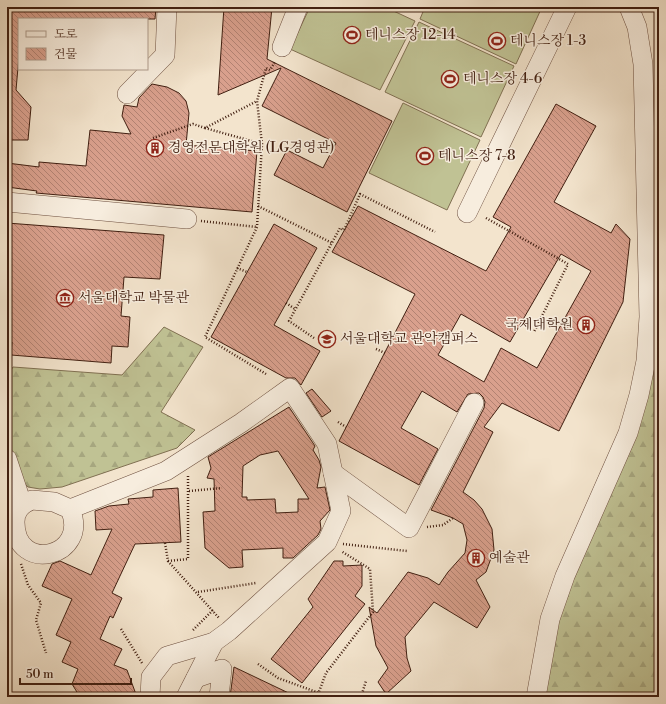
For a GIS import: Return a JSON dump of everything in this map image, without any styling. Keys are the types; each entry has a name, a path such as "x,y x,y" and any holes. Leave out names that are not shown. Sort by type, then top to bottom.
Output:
{"street":[{"path":"127,94 166,55 168,7"},
{"path":"282,47 298,7"},
{"path":"467,214 567,7"},
{"path":"536,697 541,660 550,619 565,576 628,433 639,395 646,361 649,317 643,64 636,27 629,7"},
{"path":"7,202 187,219"},
{"path":"70,509 166,471 241,423 290,388 327,444 341,511 327,542 229,631 214,642 167,656 151,677 150,697"},
{"path":"332,473 409,528 474,403"},
{"path":"7,459 22,504"},
{"path":"32,500 43,501 63,505 70,509 75,525 71,540 56,551 39,555 31,553 18,541 15,520 17,512 22,504 32,500"},
{"path":"186,697 214,642"},
{"path":"196,678 222,669 219,697"}],"path":[{"path":"266,374 205,337 257,226 262,144 257,101 266,68 270,70 282,47"},
{"path":"205,128 257,101"},
{"path":"153,138 193,124 262,144"},
{"path":"314,338 288,321 340,228 344,230 360,194 435,232"},
{"path":"258,206 332,243"},
{"path":"486,218 568,264 534,332"},
{"path":"187,219 257,226"},
{"path":"237,268 246,272"},
{"path":"286,303 295,309"},
{"path":"376,349 384,353"},
{"path":"338,422 346,427"},
{"path":"168,561 188,559 190,477 178,464"},
{"path":"189,491 222,488"},
{"path":"409,528 443,525 453,518"},
{"path":"327,542 407,550"},
{"path":"317,697 326,673 373,612 370,569 327,542"},
{"path":"165,543 168,561 198,592 229,631"},
{"path":"21,564 28,584 41,603 36,620 46,653"},
{"path":"198,592 248,584"},
{"path":"121,629 151,677"},
{"path":"258,664 278,678 330,697"},
{"path":"362,697 366,681"}],"green space":[{"name":"테니스장 12-14","path":"310,7 385,7 415,21 380,90 290,49"},
{"name":"테니스장 1-3","path":"425,7 542,7 516,64 420,19"},
{"name":"테니스장 4-6","path":"419,22 514,66 481,137 385,92"},
{"path":"659,99 659,697 536,697 541,660 639,395 645,116"},
{"name":"테니스장 7-8","path":"403,103 480,140 447,210 369,173"},
{"path":"164,327 203,347 161,412 195,430 177,448 62,487 40,489 28,487 20,480 7,446 7,376 13,367 122,375"}],"building":[{"path":"7,7 156,7 155,19 18,18 18,67 16,90 31,107 28,140 7,140"},
{"path":"224,7 272,7 267,59 392,121 347,212 274,175 287,150 323,168 336,143 262,106 281,68 218,95"},
{"name":"경영전문대학원 (LG경영관)","path":"152,84 167,87 179,93 186,101 189,113 186,145 257,151 252,212 36,193 37,191 7,187 7,163 39,167 39,162 86,166 90,130 131,134 122,116 124,105 137,107 139,98"},
{"path":"556,104 596,126 554,202 611,233 616,224 630,239 623,302 559,431 502,403 484,427 493,432 463,492 474,500 482,509 492,529 494,550 486,572 476,580 490,607 477,628 434,602 405,637 407,658 411,671 386,694 378,682 388,668 376,646 369,607 377,613 408,572 428,578 439,585 448,572 465,553 467,540 463,524 453,518 431,510 484,408 485,402 479,393 468,394 457,412 422,391 401,428 438,449 419,485 339,441 415,294 332,252 358,206 486,271 511,227 493,217","holes":["561,254 591,271 537,368 501,348 484,382 438,355 461,314 510,342"]},
{"name":"서울대학교 박물관","path":"7,223 164,235 160,279 124,277 121,316 130,317 128,347 112,346 111,363 11,355 12,342 7,342"},
{"path":"274,224 317,248 274,325 320,351 301,385 295,378 286,378 211,337"},
{"path":"312,389 331,411 322,417 306,393"},
{"path":"289,407 315,446 313,450 321,467 317,488 325,487 330,510 320,521 321,529 318,535 293,558 283,558 283,548 242,550 243,567 229,568 205,548 203,512 215,511 214,479 207,478 211,468 208,457","holes":["278,451 309,499 298,499 298,512 276,513 275,499 247,500 247,497 242,497 243,466 260,455"]},
{"path":"178,488 181,542 135,544 112,593 122,598 113,618 110,616 100,639 122,649 114,665 127,670 137,697 80,697 72,684 78,669 62,662 71,642 56,635 72,599 42,586 52,564 60,561 91,575 112,529 96,530 95,511 109,506 129,504 128,499 153,497 153,490"},
{"path":"334,561 343,561 343,566 362,565 362,586 355,596 365,604 302,683 271,659 313,607 308,599"},
{"path":"234,667 297,697 230,697"}],"place":[{"name":"테니스장 12-14","path":"352,35"},
{"name":"테니스장 1-3","path":"497,41"},
{"name":"테니스장 4-6","path":"450,79"},
{"name":"경영전문대학원 (LG경영관)","path":"155,148"},
{"name":"테니스장 7-8","path":"425,156"},
{"name":"서울대학교 박물관","path":"65,298"},
{"name":"국제대학원","path":"586,325"},
{"name":"서울대학교 관악캠퍼스","path":"327,339"},
{"name":"예술관","path":"476,558"}]}
